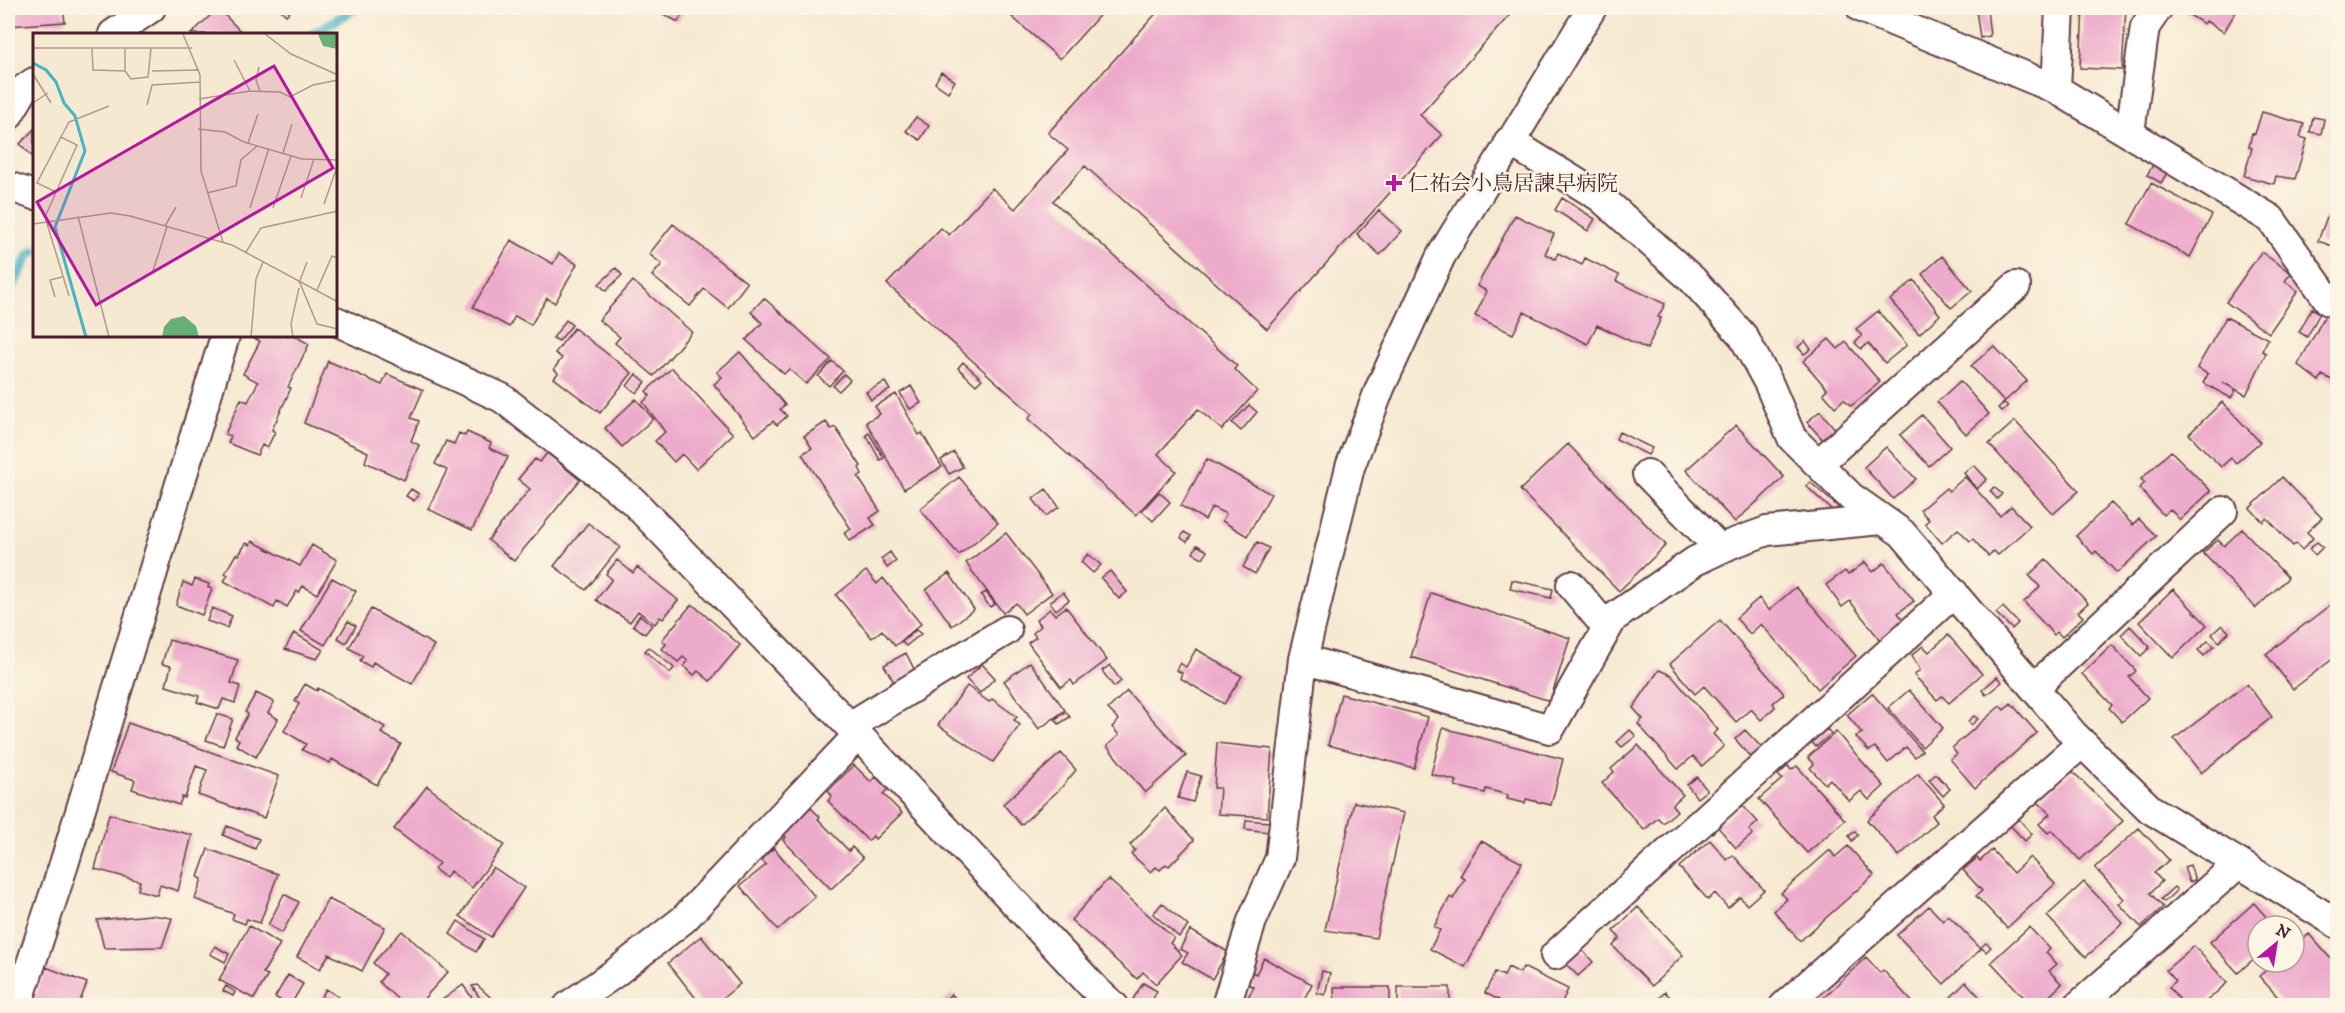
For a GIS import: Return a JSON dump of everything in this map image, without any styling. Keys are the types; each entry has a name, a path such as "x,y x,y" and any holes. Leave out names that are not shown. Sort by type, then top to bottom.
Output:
{"street":[{"path":"114,33 151,8"},
{"path":"1226,1005 1252,921 1280,858 1303,659 1350,467 1377,398 1441,256 1592,8"},
{"path":"1861,8 2056,89 2130,132 2271,219 2328,301 2337,301"},
{"path":"2056,89 2060,8"},
{"path":"2130,132 2145,27 2158,8"},
{"path":"8,116 24,88 33,83"},
{"path":"1509,141 1600,197 1693,280 1743,336 1768,382 1792,438 1851,497 1902,533 2082,743 2150,809 2337,924"},
{"path":"8,186 33,195"},
{"path":"1818,464 2016,286"},
{"path":"338,322 502,398 623,494 854,731 1098,992 1114,1005"},
{"path":"17,1005 64,864 224,338"},
{"path":"1647,474 1720,549"},
{"path":"2034,688 2223,511"},
{"path":"1303,659 1550,729 1613,618 1695,561 1767,531 1881,520"},
{"path":"1571,585 1607,628"},
{"path":"1555,955 1954,593"},
{"path":"568,1005 615,973 684,919 854,731 1006,630"},
{"path":"1784,1005 2082,743"},
{"path":"2078,1005 2238,864"}],"building":[{"path":"8,8 63,8 65,22 8,26"},
{"path":"218,8 242,33 192,33"},
{"path":"279,8 294,8 286,15"},
{"path":"652,8 686,8 678,22"},
{"path":"1002,8 1106,8 1060,59"},
{"path":"1161,8 1516,8 1420,115 1442,135 1267,329 1085,166 1053,201 1237,366 1234,369 1257,391 1222,430 1198,409 1158,454 1176,471 1136,515 1028,419 1032,414 887,284 941,228 949,235 992,188 1015,209 1068,150 1048,133"},
{"path":"2014,8 2027,8 2028,13 2015,13"},
{"path":"2083,8 2126,8 2122,70 2080,68"},
{"path":"2178,8 2238,8 2224,32 2206,21 2204,24"},
{"path":"1987,9 1990,36 1980,38 1976,10"},
{"path":"941,72 955,81 948,92 935,83"},
{"path":"2262,112 2304,124 2300,137 2307,139 2295,179 2276,176 2274,184 2244,176 2252,148 2249,147 2252,133 2255,134"},
{"path":"2338,116 2338,137 2332,136"},
{"path":"916,117 929,126 920,140 906,131"},
{"path":"2313,117 2324,119 2321,134 2310,132"},
{"path":"33,130 33,157 20,144"},
{"path":"2157,158 2171,166 2161,183 2147,175"},
{"path":"2151,183 2212,215 2190,257 2129,224"},
{"path":"2338,190 2338,248 2318,241"},
{"path":"1562,198 1595,219 1588,231 1555,210"},
{"path":"1379,210 1402,231 1380,255 1357,234"},
{"path":"1515,215 1554,234 1545,254 1555,259 1558,253 1582,265 1585,258 1619,275 1616,281 1665,304 1647,349 1597,325 1588,344 1524,312 1513,334 1475,316 1487,291 1477,286"},
{"path":"673,224 747,283 728,308 704,289 690,306 652,276 662,264 649,254"},
{"path":"511,240 553,264 559,253 577,264 555,303 547,298 531,325 515,316 509,327 473,307"},
{"path":"2261,252 2291,273 2285,281 2298,291 2269,333 2226,302"},
{"path":"1942,256 1972,291 1951,308 1922,274"},
{"path":"616,268 622,275 606,291 599,284"},
{"path":"1914,280 1940,315 1919,334 1890,300"},
{"path":"633,281 692,332 654,376 615,343 620,337 599,320"},
{"path":"764,298 831,359 806,384 789,369 784,374 746,340 762,323 751,312"},
{"path":"2312,308 2320,313 2307,337 2299,332"},
{"path":"1878,311 1907,345 1885,363 1868,343 1861,349 1855,343 1862,336 1856,329"},
{"path":"2327,312 2338,317 2338,383 2322,375 2319,381 2298,365"},
{"path":"2226,317 2268,339 2262,351 2266,353 2246,395 2222,382 2236,390 2231,398 2203,383 2208,374 2197,368"},
{"path":"566,320 572,325 559,341 553,338"},
{"path":"574,328 632,373 600,413 554,378 558,373 554,369 562,358 555,353"},
{"path":"253,338 298,338 309,344 288,387 291,388 272,430 275,432 267,448 262,445 257,455 228,443 231,436 225,434 241,399 248,402 258,382 243,374 260,341"},
{"path":"1829,339 1838,349 1846,342 1880,382 1851,406 1844,399 1835,407 1823,393 1827,389 1803,361"},
{"path":"1805,341 1811,349 1804,354 1798,347"},
{"path":"1994,346 2027,381 2004,402 1971,366"},
{"path":"740,352 785,405 780,409 787,416 777,425 773,421 755,436 714,384 722,377 717,372"},
{"path":"328,361 382,385 387,374 423,390 411,418 419,421 411,441 419,445 404,480 365,462 368,452 304,423"},
{"path":"832,361 843,371 829,386 818,376"},
{"path":"963,362 982,379 976,385 958,368"},
{"path":"672,368 733,434 696,469 682,454 674,462 655,441 665,432 643,402 650,396 646,391"},
{"path":"636,374 646,382 637,393 627,386"},
{"path":"844,374 850,380 839,391 833,386"},
{"path":"1960,381 1989,414 1966,434 1937,402"},
{"path":"885,382 890,390 871,400 866,392"},
{"path":"911,386 921,403 910,409 900,393"},
{"path":"896,394 919,435 922,433 942,467 904,489 866,422 880,414 875,406"},
{"path":"636,399 653,419 622,447 605,428"},
{"path":"2222,402 2260,442 2236,463 2231,458 2221,467 2189,434"},
{"path":"2004,403 2008,406 2001,411 1998,408"},
{"path":"1249,405 1257,412 1241,431 1232,423"},
{"path":"1820,411 1836,430 1824,441 1807,422"},
{"path":"1922,415 1950,447 1929,466 1900,435"},
{"path":"2015,421 2079,491 2053,514 1989,444"},
{"path":"826,422 831,429 835,427 861,466 859,468 862,474 858,477 880,511 870,518 875,525 850,541 844,533 851,529 802,454 812,448 804,436"},
{"path":"1736,425 1784,477 1735,522 1686,470"},
{"path":"467,432 491,443 489,448 508,457 472,530 428,509 447,470 435,464 446,441 454,444 459,433 465,436"},
{"path":"1619,432 1652,448 1648,455 1616,439"},
{"path":"869,433 884,458 880,460 866,435"},
{"path":"1568,444 1666,545 1619,591 1520,490"},
{"path":"1886,447 1916,479 1893,499 1864,467"},
{"path":"2171,451 2211,491 2180,520 2170,509 2163,515 2139,488 2145,483 2141,479"},
{"path":"954,452 963,467 949,474 941,460"},
{"path":"547,453 580,480 514,561 488,540 530,489 518,479 535,459 540,462"},
{"path":"1207,459 1271,494 1247,536 1222,521 1226,514 1212,507 1205,520 1181,506"},
{"path":"1974,465 1987,479 1977,489 1964,473"},
{"path":"959,477 998,523 959,555 920,509"},
{"path":"1965,477 2000,516 2011,506 2030,526 1998,555 1994,551 1988,556 1973,539 1970,541 1958,529 1942,543 1925,523 1929,520 1920,510 1946,488 1949,491"},
{"path":"2282,477 2322,518 2307,532 2313,538 2302,550 2296,544 2293,546 2267,518 2263,522 2250,508"},
{"path":"1810,482 1838,507 1834,512 1806,486"},
{"path":"1994,487 2002,494 1997,499 1990,491"},
{"path":"411,489 419,494 414,501 406,496"},
{"path":"1046,489 1059,507 1046,516 1033,499"},
{"path":"1159,492 1170,502 1153,521 1142,511"},
{"path":"2111,503 2133,525 2139,519 2156,536 2117,573 2096,551 2093,554 2076,536"},
{"path":"588,523 620,547 586,590 554,566"},
{"path":"2242,529 2288,578 2256,608 2203,553 2218,540 2224,546"},
{"path":"1184,532 1191,536 1187,542 1181,538"},
{"path":"1006,533 1052,593 1024,614 1016,603 1003,613 966,563"},
{"path":"252,541 300,566 312,545 337,560 317,594 303,586 287,607 277,601 274,608 224,581 228,575 225,573 236,554 239,555 246,543 250,545"},
{"path":"1257,542 1269,548 1255,574 1243,567"},
{"path":"2317,542 2323,547 2315,555 2309,549"},
{"path":"1197,545 1207,551 1203,558 1193,553"},
{"path":"890,552 896,561 887,568 881,559"},
{"path":"1088,554 1101,565 1093,573 1081,562"},
{"path":"2046,559 2088,603 2078,612 2083,617 2062,637 2057,632 2054,635 2024,602 2040,587 2029,575"},
{"path":"617,560 633,573 637,567 678,600 663,619 660,617 655,624 638,611 630,622 596,600 612,579 606,574"},
{"path":"1865,562 1873,572 1884,563 1914,601 1898,613 1904,621 1880,640 1850,601 1842,607 1826,585 1845,571 1848,575"},
{"path":"866,571 877,584 883,578 921,624 895,646 882,630 872,638 836,595"},
{"path":"1110,571 1127,592 1119,599 1101,578"},
{"path":"949,573 974,609 952,626 926,590"},
{"path":"332,578 356,591 325,645 301,631"},
{"path":"195,579 209,584 208,587 212,589 202,615 176,605 183,582 192,586"},
{"path":"1512,580 1553,589 1551,598 1510,589"},
{"path":"1796,587 1856,656 1818,689 1761,624 1750,634 1736,618 1759,598 1769,610"},
{"path":"2173,589 2207,625 2173,658 2139,622"},
{"path":"986,592 995,604 990,607 981,595"},
{"path":"1063,592 1069,600 1056,610 1050,602"},
{"path":"1431,593 1570,638 1550,701 1411,657"},
{"path":"2338,599 2338,655 2293,689 2266,654"},
{"path":"692,604 740,645 710,681 698,671 694,675 684,666 688,661 683,657 678,662 662,649 666,644 662,640"},
{"path":"1066,607 1107,660 1074,685 1071,680 1061,687 1028,643 1036,637 1033,633 1041,626 1036,620 1050,609 1055,615"},
{"path":"2003,607 2018,623 2012,629 1996,613"},
{"path":"212,608 232,616 227,628 207,621"},
{"path":"371,609 434,645 412,684 373,662 371,667 360,661 363,656 349,648"},
{"path":"640,615 652,625 645,634 633,625"},
{"path":"1720,620 1784,694 1773,703 1775,707 1761,720 1751,709 1736,722 1704,686 1695,694 1670,664"},
{"path":"348,621 356,626 346,643 338,638"},
{"path":"2222,625 2229,632 2219,642 2212,634"},
{"path":"2130,626 2150,647 2141,656 2121,635"},
{"path":"916,630 921,634 906,646 902,642"},
{"path":"294,633 323,650 317,659 285,649"},
{"path":"1948,635 1982,674 1949,703 1942,696 1937,700 1914,675 1920,670 1912,655 1923,646 1929,652"},
{"path":"169,640 238,660 231,683 240,686 235,703 223,699 219,709 197,702 199,696 166,686 171,666 162,664"},
{"path":"2208,641 2214,646 2204,656 2198,650"},
{"path":"2112,645 2136,671 2129,677 2148,698 2122,722 2109,708 2112,705 2082,674"},
{"path":"649,647 674,668 670,673 645,651"},
{"path":"1196,649 1242,676 1224,704 1180,678 1182,673 1176,670 1180,663 1186,667"},
{"path":"906,653 916,673 895,684 884,665"},
{"path":"1030,662 1065,710 1039,729 1004,681"},
{"path":"982,664 995,678 980,693 966,679"},
{"path":"1110,665 1121,681 1114,687 1102,671"},
{"path":"1659,670 1671,675 1718,730 1713,734 1724,746 1702,766 1693,756 1678,769 1638,724 1643,719 1633,708"},
{"path":"1997,677 2002,682 1986,695 1982,690"},
{"path":"305,684 317,691 318,688 385,727 381,733 401,744 377,785 332,759 330,763 302,750 306,744 284,731 299,704 295,701"},
{"path":"2247,684 2272,717 2201,773 2174,739"},
{"path":"967,686 989,702 992,699 1017,717 1014,720 1020,725 993,762 938,725"},
{"path":"1909,690 1943,728 1922,747 1888,708"},
{"path":"1127,691 1186,756 1145,793 1107,746 1119,735 1112,727 1119,720 1108,709"},
{"path":"256,693 274,702 268,713 278,719 256,757 236,745 239,740 235,737 248,714 245,712"},
{"path":"1872,693 1922,751 1915,757 1906,747 1888,763 1875,747 1869,751 1856,737 1862,733 1847,715"},
{"path":"1341,694 1428,717 1414,768 1328,745"},
{"path":"2011,703 2037,733 1975,788 1950,759 1957,754 1952,748 2000,706 2004,710"},
{"path":"1066,712 1070,717 1059,724 1055,719"},
{"path":"217,714 233,719 223,746 206,740"},
{"path":"1974,716 1978,719 1971,725 1968,721"},
{"path":"128,723 279,776 264,818 198,795 207,770 196,766 185,798 182,797 179,805 132,789 135,780 111,772"},
{"path":"1443,728 1563,759 1551,805 1526,799 1525,803 1507,799 1508,795 1486,789 1485,793 1455,786 1457,781 1431,774"},
{"path":"1827,729 1831,734 1816,747 1812,742"},
{"path":"1630,730 1636,736 1622,747 1617,742"},
{"path":"1745,730 1762,748 1751,757 1735,739"},
{"path":"1836,732 1884,786 1869,800 1861,791 1849,801 1830,779 1825,784 1810,768 1814,764 1808,757"},
{"path":"1217,743 1272,749 1267,817 1218,814 1220,788 1214,788"},
{"path":"1638,745 1683,795 1672,805 1677,811 1663,823 1658,818 1644,830 1602,783 1614,772 1611,769"},
{"path":"1061,753 1076,770 1061,788 1021,825 1003,804"},
{"path":"854,765 871,782 876,777 888,789 883,794 902,813 875,839 873,836 868,841 828,801 832,796 828,791"},
{"path":"1788,766 1791,770 1797,766 1845,820 1807,853 1759,799 1782,779 1778,775"},
{"path":"2072,771 2123,821 2080,860 2052,830 2048,833 2039,824 2050,814 2038,802"},
{"path":"1187,772 1201,776 1193,802 1178,798"},
{"path":"1918,774 1944,804 1932,815 1937,822 1899,856 1867,820"},
{"path":"1936,774 1950,789 1943,796 1929,780"},
{"path":"1697,777 1707,790 1697,798 1687,785"},
{"path":"427,786 504,845 472,888 450,871 446,878 434,869 439,863 394,829"},
{"path":"1354,802 1404,813 1376,938 1325,930"},
{"path":"808,805 820,817 818,819 849,851 852,847 863,858 831,889 783,840 786,837 781,832"},
{"path":"1743,806 1758,822 1749,830 1753,834 1736,848 1716,825"},
{"path":"1165,808 1194,840 1169,866 1166,864 1160,870 1156,867 1151,872 1131,854 1135,850 1130,845"},
{"path":"109,814 192,835 178,891 160,885 157,895 138,890 140,881 95,869"},
{"path":"2017,817 2032,834 2025,841 2009,824"},
{"path":"1246,820 1269,822 1268,832 1245,829"},
{"path":"227,826 259,839 255,849 223,835"},
{"path":"2139,828 2169,860 2154,873 2162,881 2150,893 2163,907 2141,927 2119,904 2124,899 2095,868"},
{"path":"1855,831 1858,835 1852,841 1849,836"},
{"path":"1710,840 1727,860 1733,855 1764,890 1747,905 1740,897 1728,908 1715,893 1708,900 1679,867"},
{"path":"1481,841 1522,863 1465,967 1430,949 1440,930 1434,927 1450,897 1453,899 1465,879 1460,876"},
{"path":"1848,846 1874,875 1800,941 1774,911 1787,899 1781,893 1830,850 1835,857"},
{"path":"774,848 815,897 778,930 740,886 766,865 761,859"},
{"path":"208,849 278,874 260,923 247,919 245,924 232,919 234,914 195,899 202,879 198,877"},
{"path":"1992,850 2013,873 2030,857 2055,884 2007,928 1976,896 1982,891 1963,870 1977,858 1980,861"},
{"path":"2190,865 2195,880 2189,882 2184,867"},
{"path":"493,867 524,888 491,937 460,916"},
{"path":"1108,879 1174,938 1170,943 1182,955 1156,984 1143,972 1137,979 1071,920"},
{"path":"2084,882 2123,923 2086,957 2047,916"},
{"path":"2174,887 2177,890 2164,902 2161,899"},
{"path":"284,894 299,902 282,933 268,925"},
{"path":"328,899 385,927 362,971 329,954 320,969 297,957"},
{"path":"1162,903 1188,926 1179,937 1153,914"},
{"path":"2254,903 2264,914 2246,914 2246,966 2238,973 2210,942"},
{"path":"1929,906 1943,921 1948,915 1981,949 1944,984 1897,935"},
{"path":"1638,907 1683,955 1652,986 1613,946 1620,938 1613,931"},
{"path":"151,915 172,918 162,947 104,948 97,920"},
{"path":"458,921 484,939 476,952 450,934"},
{"path":"249,926 280,944 263,973 268,975 254,999 219,980"},
{"path":"2029,927 2050,949 2046,953 2057,964 2049,971 2062,984 2039,1006 2032,1006 1991,962"},
{"path":"1190,930 1228,952 1212,979 1182,962 1188,953 1180,949"},
{"path":"402,931 448,972 419,1004 414,1000 409,1006 405,1006 379,982 385,974 373,963"},
{"path":"2309,934 2338,967 2338,1006 2286,1006 2259,976 2261,974 2306,974 2306,937"},
{"path":"701,936 740,984 713,1006 702,1006 668,963"},
{"path":"1986,943 1991,947 1986,952 1981,947"},
{"path":"215,946 229,954 225,962 210,954"},
{"path":"2194,946 2227,983 2201,1006 2185,1006 2169,987 2176,981 2166,970"},
{"path":"1581,949 1593,962 1578,976 1566,964"},
{"path":"1866,957 1880,973 1883,970 1914,1004 1824,1006 1820,1001"},
{"path":"1264,958 1312,984 1302,1003 1303,1006 1251,1006 1245,1002 1254,987 1246,983 1252,972 1256,974"},
{"path":"46,967 87,983 78,1006 44,1006 33,1001"},
{"path":"1508,967 1520,973 1523,967 1568,989 1560,1006 1496,1006 1499,1000 1485,993 1495,972 1504,976"},
{"path":"1322,971 1330,973 1325,995 1317,993"},
{"path":"288,975 303,984 290,1006 275,997"},
{"path":"1966,982 1988,1006 1942,1006"},
{"path":"1143,983 1157,991 1149,1006 1133,999"},
{"path":"463,985 478,1006 434,1006"},
{"path":"477,985 500,1006 485,1006 472,986"},
{"path":"226,986 235,992 233,996 223,991"},
{"path":"1334,987 1390,987 1390,1006 1335,1006"},
{"path":"1398,987 1450,987 1450,1003 1467,1003 1467,1006 1398,1006"},
{"path":"326,989 339,997 334,1006 316,1006"},
{"path":"1665,992 1679,1006 1651,1006"},
{"path":"951,994 962,1005 965,1002 969,1006 939,1006"}],"waterway":[{"path":"315,33 356,8"},
{"path":"8,295 28,256 33,252"}],"place":[{"name":"仁祐会小鳥居諫早病院","path":"1394,183"}]}
